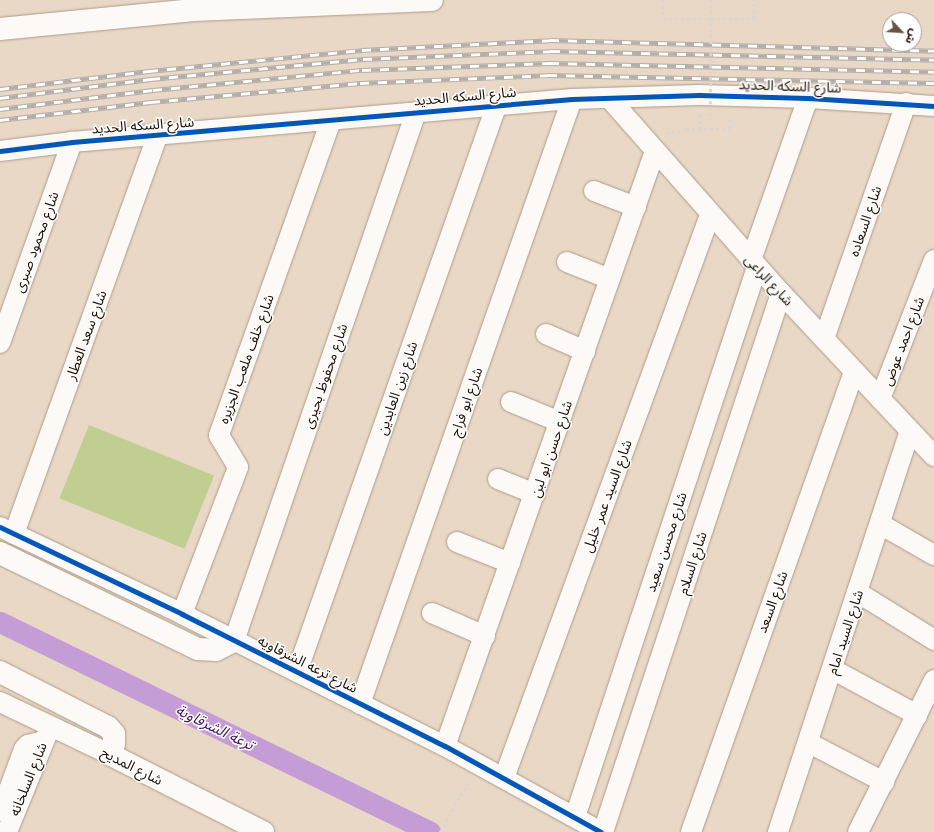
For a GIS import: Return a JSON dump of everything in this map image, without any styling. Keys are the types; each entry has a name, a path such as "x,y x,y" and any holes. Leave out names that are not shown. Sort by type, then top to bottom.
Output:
{"main road":[{"path":"0,29 194,10 432,0"},
{"path":"0,553 198,649 216,650 234,641"},
{"path":"0,672 108,727 114,734 114,744 109,754"},
{"name":"شارع المديح","path":"109,754 263,832"}],"street":[{"name":"شارع السكه الحديد","path":"0,151 72,142 331,121 498,104 572,99 699,95 808,98 906,103 934,106"},
{"name":"شارع محسن سعيد","path":"575,817 808,98"},
{"name":"شارع ابو فراج","path":"360,704 572,99"},
{"name":"شارع الراعى","path":"610,99 710,215 934,456"},
{"name":"شارع السعاده","path":"824,339 906,103"},
{"name":"شارع زين العابدين","path":"297,672 498,104"},
{"name":"شارع محفوظ بحيرى","path":"234,641 416,112"},
{"name":"شارع خلف ملعب الجزيره","path":"182,614 238,467 219,436 331,121"},
{"name":"شارع سعد العطار","path":"7,530 157,136"},
{"name":"شارع محمود صبرى","path":"0,343 72,142"},
{"name":"شارع حسن ابو لبن","path":"445,746 636,207 652,147"},
{"path":"594,191 636,207"},
{"name":"شارع السيد عمر خليل","path":"504,778 710,215"},
{"name":"شارع احمد عوض","path":"880,399 934,260"},
{"path":"567,262 610,279"},
{"name":"شارع السلام","path":"602,832 781,293"},
{"path":"546,334 585,351"},
{"name":"شارع السعد","path":"691,832 854,371"},
{"path":"511,402 560,422"},
{"name":"شارع السيد امام","path":"778,832 809,742 910,431"},
{"path":"498,479 535,494"},
{"path":"880,524 934,555"},
{"name":"شارع ترعه الشرقاويه","path":"7,530 182,614 445,746 602,832"},
{"path":"457,542 510,563"},
{"path":"857,592 934,640"},
{"path":"432,613 485,636"},
{"path":"832,669 917,715"},
{"path":"858,832 934,680"},
{"name":"شارع المديح","path":"0,702 47,734 109,754"},
{"path":"1,811 24,749 47,734"},
{"name":"شارع السلخانه","path":"7,832 47,734"},
{"path":"809,742 884,782"}],"path":[{"path":"663,0 663,19 753,19 754,0"},
{"path":"711,0 710,116 716,116"},
{"path":"652,147 673,131 730,128 730,116 723,116"},
{"path":"440,832 466,785"}],"green space":[{"path":"89,425 214,476 185,549 59,498"}],"waterway":[{"name":"ترعة الشرقاوية","path":"0,622 431,832"}],"railway":[{"path":"0,89 149,71 362,50 550,40 934,51"},
{"path":"0,98 151,79 363,59 551,51 934,60"},
{"path":"0,109 153,90 362,70 550,63 934,72"},
{"path":"0,120 151,102 360,83 548,75 934,83"}],"cycle path":[{"path":"0,151 72,142 572,99 699,95 808,98 934,106"},
{"path":"0,527 182,614 445,746 601,832"}]}
